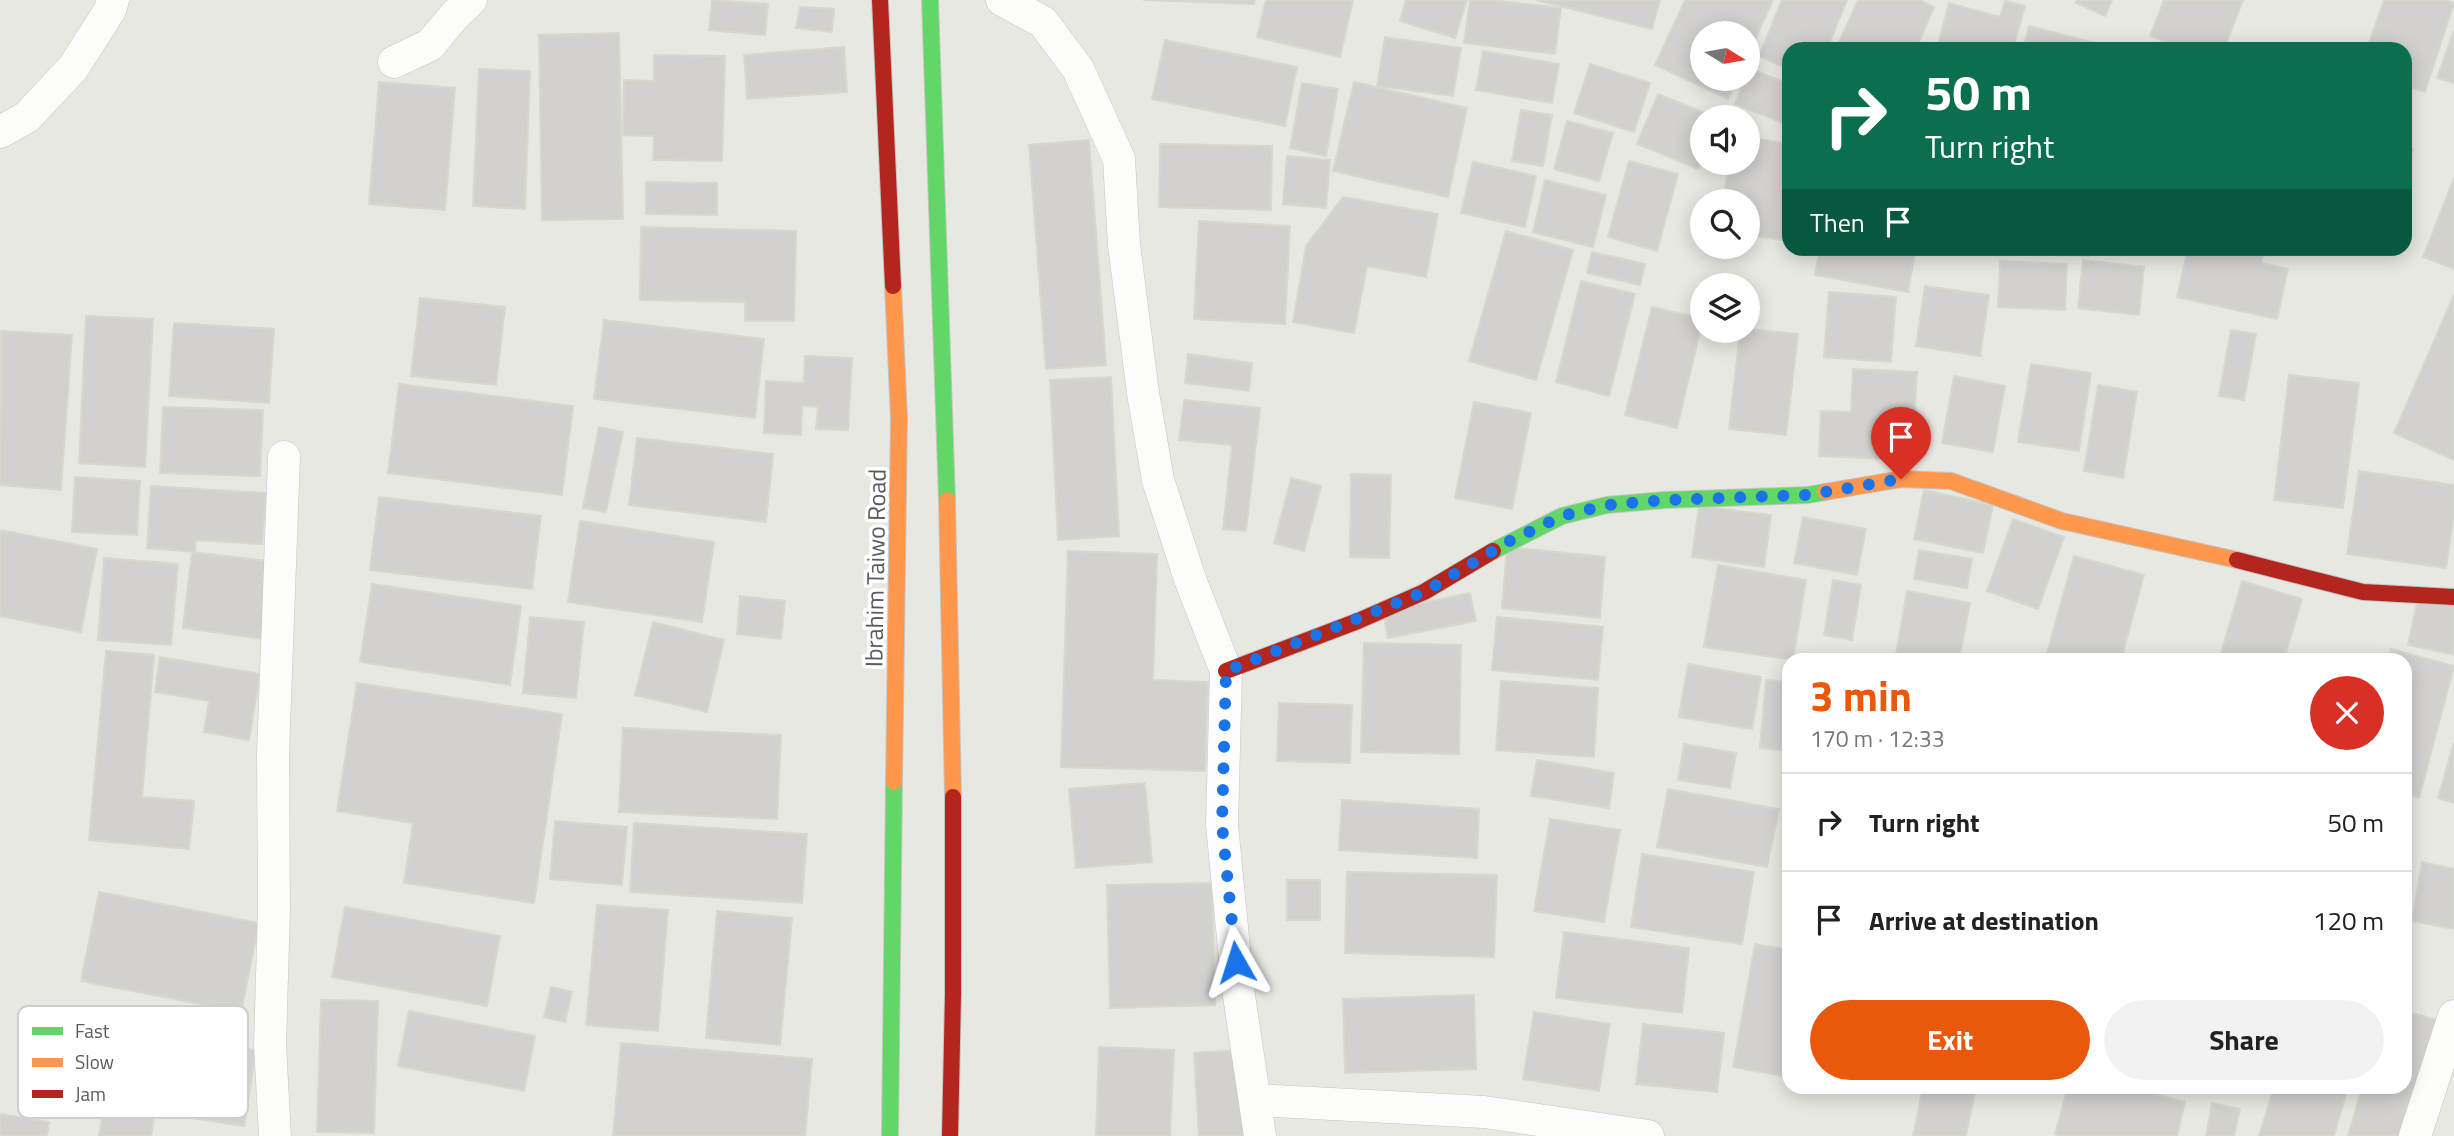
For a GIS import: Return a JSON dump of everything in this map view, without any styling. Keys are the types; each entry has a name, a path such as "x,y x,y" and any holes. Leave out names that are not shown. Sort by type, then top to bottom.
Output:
{"main road":[{"name":"Ibrahim Taiwo Road","path":"880,0 899,418 890,1136"},
{"path":"930,0 954,776 950,1136"},
{"path":"1226,671 1424,592 1510,541 1562,516 1607,505 1665,500 1808,495 1901,479 1951,481 2062,521 2306,576 2363,592 2454,597"}],"street":[{"path":"0,132 27,117 73,68 110,10 113,0"},
{"path":"394,62 430,45 471,0"},
{"path":"930,0 936,0"},
{"path":"1002,0 1043,22 1078,69 1119,159 1124,245 1143,393 1158,480 1190,579 1226,671 1222,825 1238,989 1260,1136"},
{"path":"275,1136 270,1044 274,909 273,754 284,457"},
{"path":"2415,1136 2454,1016"},
{"path":"1255,1100 1484,1112 1648,1136"}],"building":[{"path":"712,0 768,4 765,35 709,30"},
{"path":"1143,0 1255,0 1254,4"},
{"path":"1266,0 1353,0 1340,57 1257,37"},
{"path":"1406,0 1467,0 1455,38 1400,21"},
{"path":"1470,0 1561,8 1555,54 1464,43"},
{"path":"1536,0 1660,0 1652,29"},
{"path":"1685,0 1773,0 1760,29 1760,21 1690,21 1690,81 1655,65"},
{"path":"1782,0 1847,0 1830,42 1782,42 1782,66 1760,56 1760,54"},
{"path":"1858,0 1919,0 1934,7 1919,42 1839,42"},
{"path":"2077,0 2112,0 2105,16 2076,3"},
{"path":"2164,0 2243,0 2227,42 2166,42 2150,36"},
{"path":"2384,0 2445,0 2454,3 2425,92 2412,88 2412,42 2369,42"},
{"path":"2005,1 2025,6 2015,42 1939,42 1949,3 2000,17"},
{"path":"800,7 834,9 832,32 796,28"},
{"path":"2029,26 2091,42 2025,42"},
{"path":"2454,30 2454,83 2437,78"},
{"path":"619,33 623,219 542,220 539,35"},
{"path":"1385,37 1461,48 1453,96 1377,86"},
{"path":"1165,40 1297,67 1285,126 1152,99"},
{"path":"844,47 847,92 747,99 744,55"},
{"path":"1483,51 1559,64 1552,103 1476,90"},
{"path":"654,55 725,56 722,161 653,160 654,136 623,135 624,80 654,81"},
{"path":"1590,64 1650,83 1634,132 1574,113"},
{"path":"479,69 530,71 525,209 473,206"},
{"path":"1760,72 1782,81 1782,123 1760,114 1760,105 1735,104 1740,91 1760,91"},
{"path":"379,82 455,88 445,210 369,204"},
{"path":"1354,82 1467,108 1448,197 1333,171"},
{"path":"1302,83 1338,89 1326,156 1290,148"},
{"path":"1711,91 1732,91 1728,99"},
{"path":"1658,94 1690,107 1690,166 1637,144"},
{"path":"1521,110 1552,115 1543,166 1512,161"},
{"path":"1567,121 1613,133 1599,181 1554,169"},
{"path":"1760,139 1782,143 1782,240 1760,237 1760,189 1725,189 1727,175 1760,175"},
{"path":"1089,140 1106,365 1046,369 1029,145"},
{"path":"1160,144 1272,146 1271,210 1159,207"},
{"path":"1287,156 1330,160 1326,208 1283,204"},
{"path":"1629,161 1678,174 1657,251 1608,237"},
{"path":"1473,162 1536,176 1525,227 1461,213"},
{"path":"2454,178 2454,269 2423,257"},
{"path":"1545,180 1606,195 1593,247 1533,232"},
{"path":"646,182 717,183 717,215 646,214"},
{"path":"1343,197 1438,214 1426,277 1367,266 1354,333 1293,322 1306,246"},
{"path":"1199,221 1290,226 1285,324 1194,319"},
{"path":"641,227 796,231 794,321 745,321 745,302 640,300"},
{"path":"1506,231 1573,250 1536,380 1469,361"},
{"path":"1592,252 1645,264 1640,285 1587,273"},
{"path":"1819,256 1915,256 1908,292 1815,275"},
{"path":"2186,256 2263,256 2261,263 2288,269 2277,319 2177,297"},
{"path":"2083,260 2144,267 2139,315 2078,308"},
{"path":"2000,261 2067,264 2065,310 1998,307"},
{"path":"1581,281 1635,294 1609,396 1556,382"},
{"path":"1925,286 1989,295 1980,356 1916,346"},
{"path":"1829,292 1896,297 1891,362 1824,357"},
{"path":"2454,295 2454,460 2394,433"},
{"path":"420,298 505,307 496,385 411,376"},
{"path":"1652,307 1690,316 1690,343 1697,343 1677,428 1625,415"},
{"path":"86,316 153,319 145,467 79,463"},
{"path":"604,320 764,339 755,418 594,399"},
{"path":"174,323 274,329 269,403 169,396"},
{"path":"1760,330 1798,334 1786,435 1729,429 1739,343 1760,343"},
{"path":"2231,330 2256,334 2244,400 2219,396"},
{"path":"1,331 72,335 61,490 0,485"},
{"path":"1188,354 1252,363 1249,391 1185,383"},
{"path":"805,356 852,358 848,430 816,429 818,407 802,406 801,435 764,433 766,381 804,383"},
{"path":"2031,364 2091,373 2079,451 2018,442"},
{"path":"1853,369 1917,372 1912,460 1819,456 1821,411 1851,412"},
{"path":"2289,375 2359,383 2343,508 2274,500"},
{"path":"1954,376 2005,386 1993,452 1942,443"},
{"path":"1111,377 1119,536 1058,540 1050,380"},
{"path":"399,384 573,406 562,495 388,473"},
{"path":"2098,385 2137,392 2123,478 2084,471"},
{"path":"1184,400 1260,408 1246,531 1223,529 1232,445 1179,440"},
{"path":"1474,402 1531,413 1512,509 1455,498"},
{"path":"163,407 263,410 260,476 160,473"},
{"path":"599,427 623,432 606,512 583,508"},
{"path":"637,438 773,454 766,522 629,505"},
{"path":"2359,471 2454,485 2454,514 2446,568 2347,554"},
{"path":"1351,474 1391,475 1389,558 1350,557"},
{"path":"75,477 140,481 137,535 72,532"},
{"path":"1291,478 1321,486 1304,551 1274,543"},
{"path":"151,486 266,493 262,544 196,540 195,552 147,548"},
{"path":"1924,490 1993,505 1983,553 1914,539"},
{"path":"379,497 541,516 532,589 370,570"},
{"path":"1699,506 1771,515 1764,567 1692,557"},
{"path":"1803,517 1866,529 1857,575 1794,563"},
{"path":"2013,519 2064,537 2038,609 1987,591"},
{"path":"580,521 714,542 702,622 568,602"},
{"path":"0,530 97,549 81,632 0,616"},
{"path":"1507,547 1605,557 1600,618 1502,608"},
{"path":"1919,550 1972,559 1967,588 1914,579"},
{"path":"1068,551 1157,554 1153,680 1208,682 1205,771 1061,767"},
{"path":"192,552 274,562 264,639 183,628"},
{"path":"2074,556 2144,575 2123,653 2047,653"},
{"path":"104,558 178,564 171,645 98,640"},
{"path":"1718,565 1806,580 1794,653 1782,653 1782,658 1704,647"},
{"path":"1833,580 1861,585 1852,640 1824,635"},
{"path":"2242,581 2302,599 2286,653 2221,653"},
{"path":"372,584 521,606 510,685 360,662"},
{"path":"1907,591 1970,603 1960,653 1896,653"},
{"path":"1470,593 1476,621 1388,638 1383,611"},
{"path":"740,596 785,601 781,639 737,634"},
{"path":"2418,598 2454,606 2454,655 2408,645"},
{"path":"530,617 584,622 576,698 523,693"},
{"path":"1497,617 1603,627 1598,680 1492,670"},
{"path":"653,622 724,640 707,712 635,695"},
{"path":"1364,643 1461,645 1459,754 1361,752"},
{"path":"2391,649 2406,653 2390,653"},
{"path":"106,651 154,655 142,797 194,801 189,849 89,840"},
{"path":"2412,655 2454,666 2419,798 2412,796"},
{"path":"160,657 260,674 249,740 204,732 209,701 155,692"},
{"path":"1688,664 1761,677 1752,729 1679,717"},
{"path":"1766,680 1782,681 1782,750 1760,748"},
{"path":"1501,681 1598,688 1594,757 1496,750"},
{"path":"357,683 562,714 534,903 404,883 413,823 337,811"},
{"path":"1279,703 1352,705 1350,763 1277,761"},
{"path":"623,728 781,735 777,819 619,812"},
{"path":"2454,742 2454,803 2438,798"},
{"path":"1684,744 1736,753 1730,788 1678,780"},
{"path":"1537,760 1614,773 1609,808 1531,796"},
{"path":"1145,783 1152,862 1076,868 1069,789"},
{"path":"1668,789 1779,809 1767,867 1657,847"},
{"path":"1342,800 1479,809 1477,858 1339,850"},
{"path":"1550,819 1620,830 1604,922 1534,911"},
{"path":"555,821 627,827 622,885 550,879"},
{"path":"634,823 807,834 802,903 630,892"},
{"path":"1642,854 1754,872 1742,944 1631,927"},
{"path":"2422,862 2454,869 2454,929 2412,921"},
{"path":"1347,872 1497,875 1494,957 1345,953"},
{"path":"1287,880 1320,880 1320,920 1287,920"},
{"path":"1212,883 1215,1005 1110,1008 1107,885"},
{"path":"99,892 259,923 242,1006 210,1006 81,981"},
{"path":"597,905 668,910 658,1031 586,1025"},
{"path":"345,907 500,936 487,1006 332,977"},
{"path":"717,911 792,918 780,1045 706,1038"},
{"path":"1564,932 1689,948 1682,1013 1556,998"},
{"path":"1755,944 1782,949 1782,1076 1733,1067"},
{"path":"551,987 572,992 565,1022 544,1017"},
{"path":"1474,995 1476,1069 1345,1073 1343,999"},
{"path":"321,1000 378,1001 374,1133 317,1132"},
{"path":"409,1011 535,1036 524,1091 398,1066"},
{"path":"1534,1012 1610,1024 1599,1091 1523,1079"},
{"path":"2412,1013 2438,1020 2406,1136 2348,1136 2360,1094 2412,1094"},
{"path":"1643,1024 1724,1033 1717,1092 1636,1084"},
{"path":"621,1043 812,1059 805,1136 613,1136"},
{"path":"1099,1047 1174,1050 1170,1136 1096,1136"},
{"path":"248,1049 256,1050 248,1101"},
{"path":"1239,1050 1244,1136 1199,1136 1194,1053"},
{"path":"1922,1094 1975,1094 1966,1136 1913,1136"},
{"path":"2066,1094 2154,1094 2185,1102 2177,1136 2055,1134"},
{"path":"2272,1094 2346,1094 2334,1136 2259,1136"},
{"path":"2212,1103 2240,1109 2234,1136 2206,1136"},
{"path":"0,1114 49,1122 47,1136 0,1136"},
{"path":"102,1118 154,1118 151,1136 99,1136"},
{"path":"193,1118 245,1118 244,1126"}],"traffic: fast":[{"path":"930,0 947,500"},
{"path":"1493,551 1562,516 1607,505 1825,492"},
{"path":"890,1136 894,782"}],"traffic: slow":[{"path":"893,286 899,418 894,782"},
{"path":"1825,492 1901,479 1951,481 2062,521 2237,560"},
{"path":"947,500 953,797"}],"traffic: jam":[{"path":"880,0 893,286"},
{"path":"1226,671 1358,621 1424,592 1493,551"},
{"path":"2237,560 2363,592 2454,597"},
{"path":"950,1136 953,797"}],"route":[{"path":"1236,962 1222,825 1226,671 1358,621 1424,592 1510,541 1562,516 1607,505 1665,500 1808,495 1901,479"}]}
